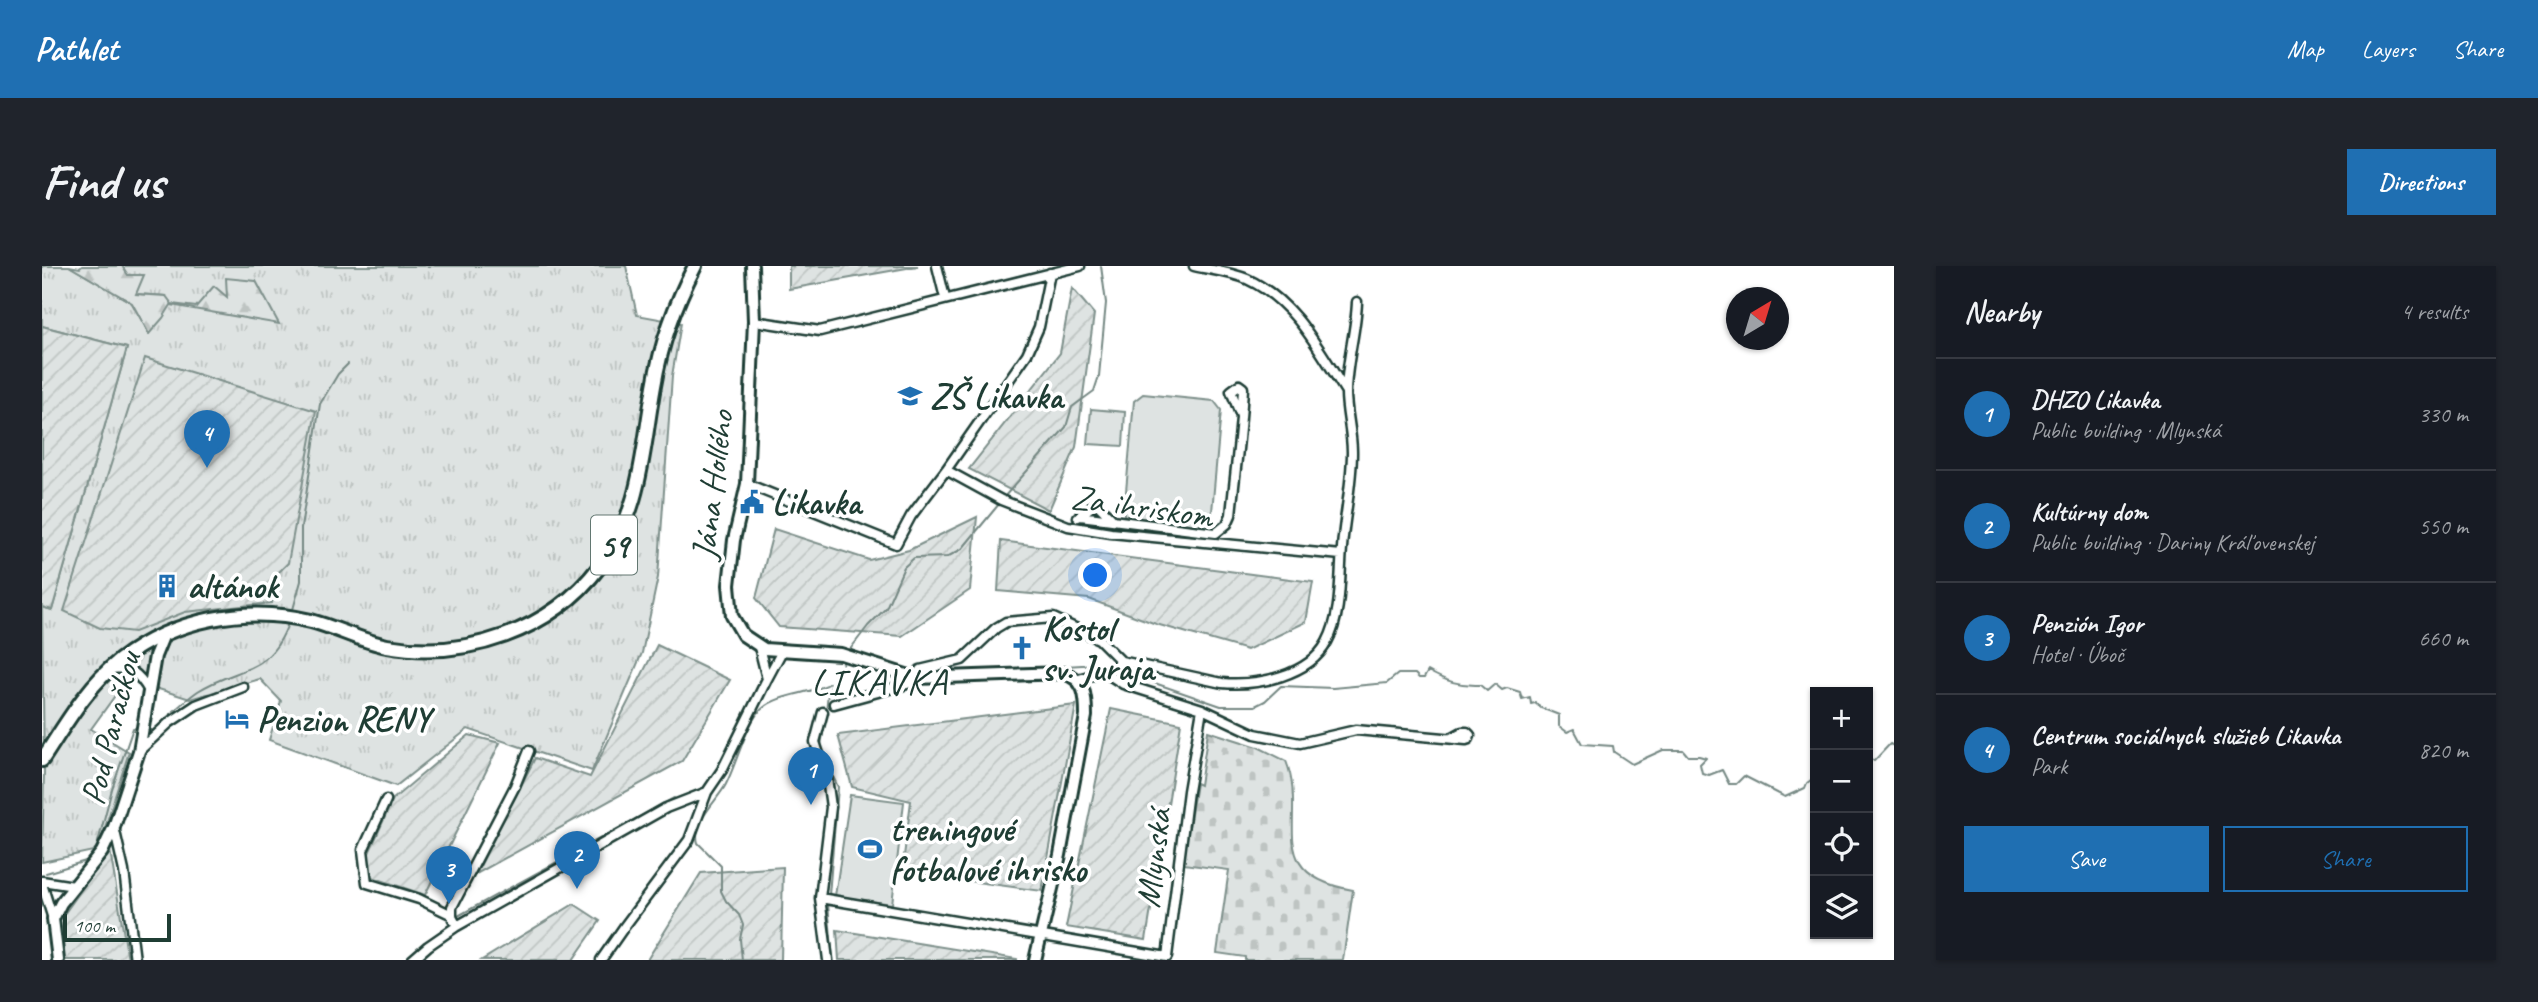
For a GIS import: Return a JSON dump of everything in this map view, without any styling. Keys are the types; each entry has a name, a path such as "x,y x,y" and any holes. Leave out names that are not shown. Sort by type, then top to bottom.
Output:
{"main road":[{"name":"59","path":"42,760 82,700 110,669 139,647 164,634 203,621 236,614 282,616 312,621 382,645 422,649 485,642 545,618 568,601 606,558 630,513 644,459 662,348 679,299 695,266"}],"street":[{"name":"Jána Hollého","path":"752,266 754,321 747,484 734,540 730,598 736,625 759,647"},
{"path":"937,266 945,298"},
{"path":"754,321 820,331 1080,266"},
{"path":"1194,266 1246,278 1271,294 1301,321 1346,393"},
{"path":"747,484 896,544 911,516 1027,354 1035,338 1050,273"},
{"path":"834,704 911,683 920,670 962,660 1006,622 1053,618 1099,639 1121,661 1222,683 1269,681 1291,673 1322,651 1329,640 1338,606 1352,452 1346,393 1357,302"},
{"path":"1080,516 1216,533 1227,524 1231,516 1241,416"},
{"name":"Za ihriskom","path":"946,470 1002,500 1068,526 1111,533 1341,555"},
{"path":"1068,526 1096,503 1114,520"},
{"name":"Pod Paračkou","path":"135,960 124,871 114,827 139,751 155,656 164,634"},
{"path":"767,679 759,647 854,656 916,678 1062,673 1077,680 1084,690 1086,716 1060,855 1035,960"},
{"path":"601,960 689,840 707,792 722,770 782,651"},
{"path":"1077,680 1092,673 1106,673 1121,661"},
{"path":"110,669 122,667 132,670 149,691"},
{"path":"1106,673 1123,684 1202,709 1255,734 1300,743 1356,730 1451,738"},
{"path":"139,751 169,723 196,705 243,687"},
{"name":"Mlynská","path":"825,899 1167,957 1188,791 1202,709"},
{"path":"823,712 815,743 827,778 831,807 825,899 828,960"},
{"path":"457,926 452,907 515,786 529,751"},
{"path":"412,960 457,926 666,808 707,792"},
{"path":"687,799 700,812"},
{"path":"386,800 363,849 367,883 418,899 452,915"},
{"path":"53,919 61,903 102,852 114,827"},
{"path":"58,960 53,919 42,883 74,886"}],"green space":[{"path":"42,266 69,266 132,303 149,333 166,296 135,294 122,266 626,266 637,315 681,323 672,376 658,577 642,653 592,771 468,729 396,786 269,740 281,701 260,679 190,699 127,679 91,729 129,752 98,850 42,862 42,607 52,610 127,348 42,326"},
{"path":"69,266 122,266 128,275 144,275 136,294 166,296 172,304 196,307 214,286 227,297 226,278 256,281 279,324 171,305 149,334 132,303"},
{"path":"789,266 918,266 789,289"},
{"path":"1072,288 1094,314 1076,447 1049,510 969,469 1060,353"},
{"path":"42,326 127,348 52,610 42,607"},
{"path":"145,358 316,411 288,563 277,574 272,603 185,612 134,632 100,628 64,611"},
{"path":"1143,394 1214,401 1221,410 1211,523 1203,530 1126,519 1124,514 1134,401"},
{"path":"1091,409 1125,412 1123,446 1088,444"},
{"path":"977,517 970,590 902,636 779,627 756,598 774,529 869,560 909,550"},
{"path":"1001,541 1313,582 1306,622 1247,650 1156,624 1089,599 998,591"},
{"path":"657,645 730,680 682,761 476,874 535,758 590,777"},
{"path":"1076,705 1042,891 902,872 911,801 852,787 838,735"},
{"path":"1111,709 1181,723 1146,940 1066,927"},
{"path":"1208,731 1258,747 1286,761 1292,782 1293,841 1297,857 1307,871 1324,882 1353,890 1343,960 1245,960 1245,957 1217,953 1229,870 1183,864 1196,783 1200,785"},
{"path":"469,735 500,743 425,895 360,873 393,799"},
{"name":"treningové fotbalové ihrisko","path":"850,795 904,802 892,904 835,896"},
{"path":"110,850 128,960 64,960 59,921"},
{"path":"783,867 781,960 647,960 701,873"},
{"path":"574,904 600,921 573,960 482,960"},
{"path":"837,930 1017,959 1017,960 839,960"}],"waterway":[{"name":"Likavka","path":"1004,497 1066,427 1072,407 1094,391 1099,376 1106,303 1101,266"},
{"path":"292,613 301,581 301,528 320,404 338,374 348,364"},
{"name":"Likavka","path":"848,652 886,608 904,567 914,558 947,557 962,549 999,504"},
{"path":"146,730 152,731 198,691 262,661 281,639 289,621"},
{"name":"Likavka","path":"826,711 828,693 844,661"},
{"path":"1014,669 1099,664 1109,667"},
{"path":"1117,670 1221,706 1255,706 1265,701 1281,686 1333,688 1387,683 1398,674 1415,674 1424,678 1428,671 1453,682 1480,685 1487,691 1495,684 1502,690 1507,688 1520,692 1522,699 1530,697 1531,704 1535,703 1559,715 1559,726 1567,732 1574,729 1582,744 1613,746 1614,752 1632,764 1663,750 1683,750 1688,756 1706,758 1700,764 1702,773 1709,775 1722,770 1729,784 1736,784 1744,776 1785,797 1805,788 1810,781"},
{"path":"858,694 902,680"},
{"path":"742,960 740,939 743,925 721,891 721,866 698,843 698,827 725,786 757,714 779,699 817,689 834,681"},
{"name":"Likavka","path":"823,752 821,746 825,720"},
{"path":"46,873 89,860 97,846 112,789 133,728 137,729"},
{"path":"1873,760 1890,744 1894,746"},
{"name":"Likavka","path":"824,758 838,787 829,895"},
{"path":"458,916 674,798"},
{"name":"Likavka","path":"828,904 833,960"}],"place":[{"name":"ZŠ Likavka","path":"910,396"},
{"name":"Centrum sociálnych služieb Likavka","path":"207,468"},
{"name":"Likavka","path":"752,502"},
{"name":"altánok","path":"167,586"},
{"name":"Kostol sv. Juraja","path":"1022,648"},
{"name":"Penzion RENY","path":"237,719"},
{"name":"DHZO Likavka","path":"811,805"},
{"name":"treningové fotbalové ihrisko","path":"870,849"},
{"name":"Kultúrny dom","path":"577,889"},
{"name":"Penzión Igor","path":"449,904"}],"district":[{"name":"LIKAVKA","path":"880,681"}]}
